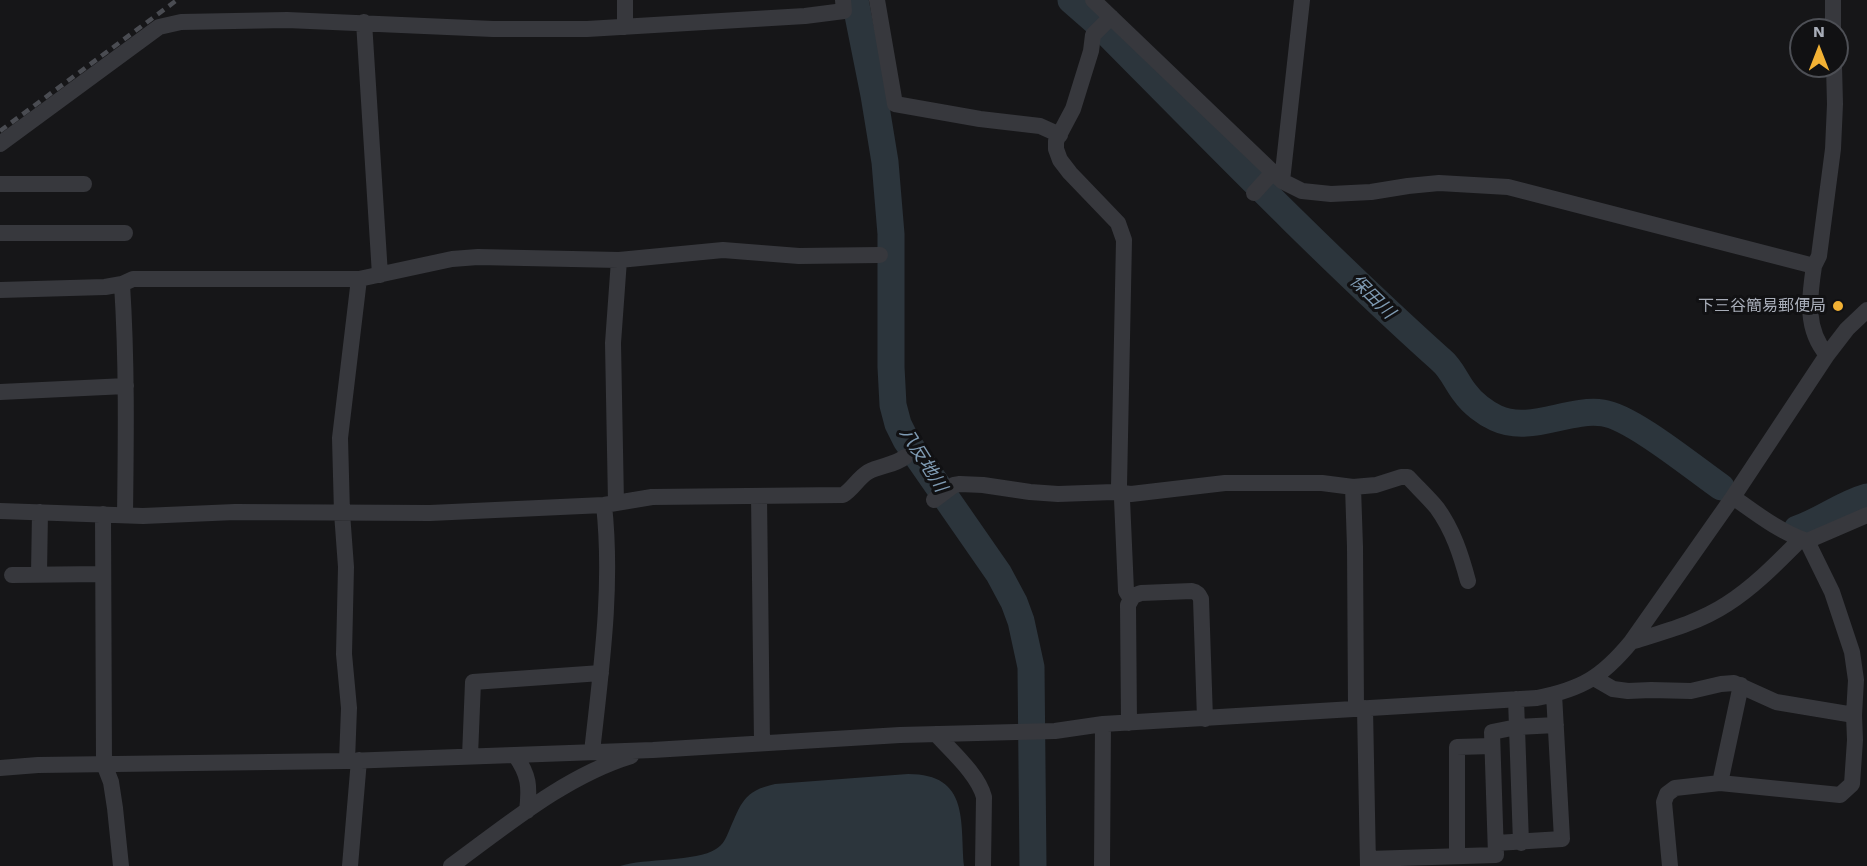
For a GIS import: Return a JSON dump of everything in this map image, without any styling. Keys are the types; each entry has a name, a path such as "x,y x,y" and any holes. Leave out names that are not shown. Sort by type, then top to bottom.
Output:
{"street":[{"path":"625,0 625,27"},
{"path":"0,144 159,27 181,21 287,20 493,29 587,29 844,12 843,0"},
{"path":"878,0 895,104 980,119 1040,126 1060,135"},
{"path":"1093,0 1105,23 1266,184 1331,194 1371,192 1439,183 1508,187 1814,267"},
{"path":"1266,184 1302,0"},
{"path":"1833,0 1833,18"},
{"path":"364,22 380,274"},
{"path":"1105,23 1093,35 1091,51 1073,109 1056,141 1056,150 1070,173 1118,222 1124,240 1119,486 1126,591 1131,599"},
{"path":"1827,355 1814,337 1810,292 1814,267 1819,256 1833,149 1834,78"},
{"path":"0,184 84,184"},
{"path":"0,233 125,232"},
{"path":"0,290 105,286 122,284 133,279 359,279 452,259 478,257 619,260 723,250 799,256 880,255"},
{"path":"592,752 607,615 614,343 619,260"},
{"path":"350,866 353,760 344,654 346,567 342,513 341,422 359,279"},
{"path":"122,284 126,386 125,515"},
{"path":"0,768 38,765 353,760 653,750 1046,730 1103,724 1537,698 1554,694 1581,686 1594,678 1614,662 1631,642 1733,497 1827,355 1847,329 1867,310"},
{"path":"0,392 126,386"},
{"path":"0,511 125,515 236,512 430,513 610,504 652,497 843,495 870,471 897,463 904,457"},
{"path":"941,495 954,485 983,485 1058,494 1120,492 1131,494 1225,483 1322,483 1353,487 1376,485 1408,477 1437,508 1450,530 1461,554 1468,581"},
{"path":"1353,487 1368,862 1457,855 1496,855 1492,732 1517,727 1556,725"},
{"path":"759,496 762,743"},
{"path":"1670,866 1664,802 1666,794 1675,788 1720,783 1840,795 1852,784 1856,680 1852,652 1832,592 1804,540 1779,529 1733,497"},
{"path":"39,574 40,512"},
{"path":"103,514 104,764 111,782 116,808 122,866"},
{"path":"1631,642 1703,617 1728,604 1804,540 1867,514"},
{"path":"12,575 103,574"},
{"path":"1129,723 1128,605 1131,599 1141,593 1192,591 1197,592 1201,599 1205,719"},
{"path":"470,756 473,682 601,673"},
{"path":"1594,678 1613,688 1628,691 1691,691 1734,683 1776,702 1854,715"},
{"path":"1720,783 1741,685"},
{"path":"1496,843 1562,839 1554,694"},
{"path":"1516,699 1521,843"},
{"path":"1102,866 1103,724"},
{"path":"936,734 982,789 984,796 982,866"},
{"path":"1855,740 1867,758"},
{"path":"1457,855 1457,747 1492,746"},
{"path":"451,866 527,811 577,779 612,762 653,750"},
{"path":"515,755 528,777 530,791 527,811"}],"shaded area":[{"path":"908,774 928,776 942,782 952,792 961,818 964,866 620,866 696,856 716,849 725,839 744,800 756,790 764,787 775,784"}],"waterway":[{"name":"八反地川","path":"855,0 885,162 891,234 893,405 898,424 906,440 999,574 1021,621 1031,667 1033,866"},
{"name":"保田川","path":"1071,0 1095,21 1309,236 1445,364 1468,397 1483,411 1496,418 1522,423 1590,412 1603,413 1646,433 1721,487"},
{"name":"保田川","path":"1797,529 1867,497"}],"railway":[{"path":"0,131 177,0"}],"place":[{"name":"下三谷簡易郵便局","path":"1838,306"}]}
